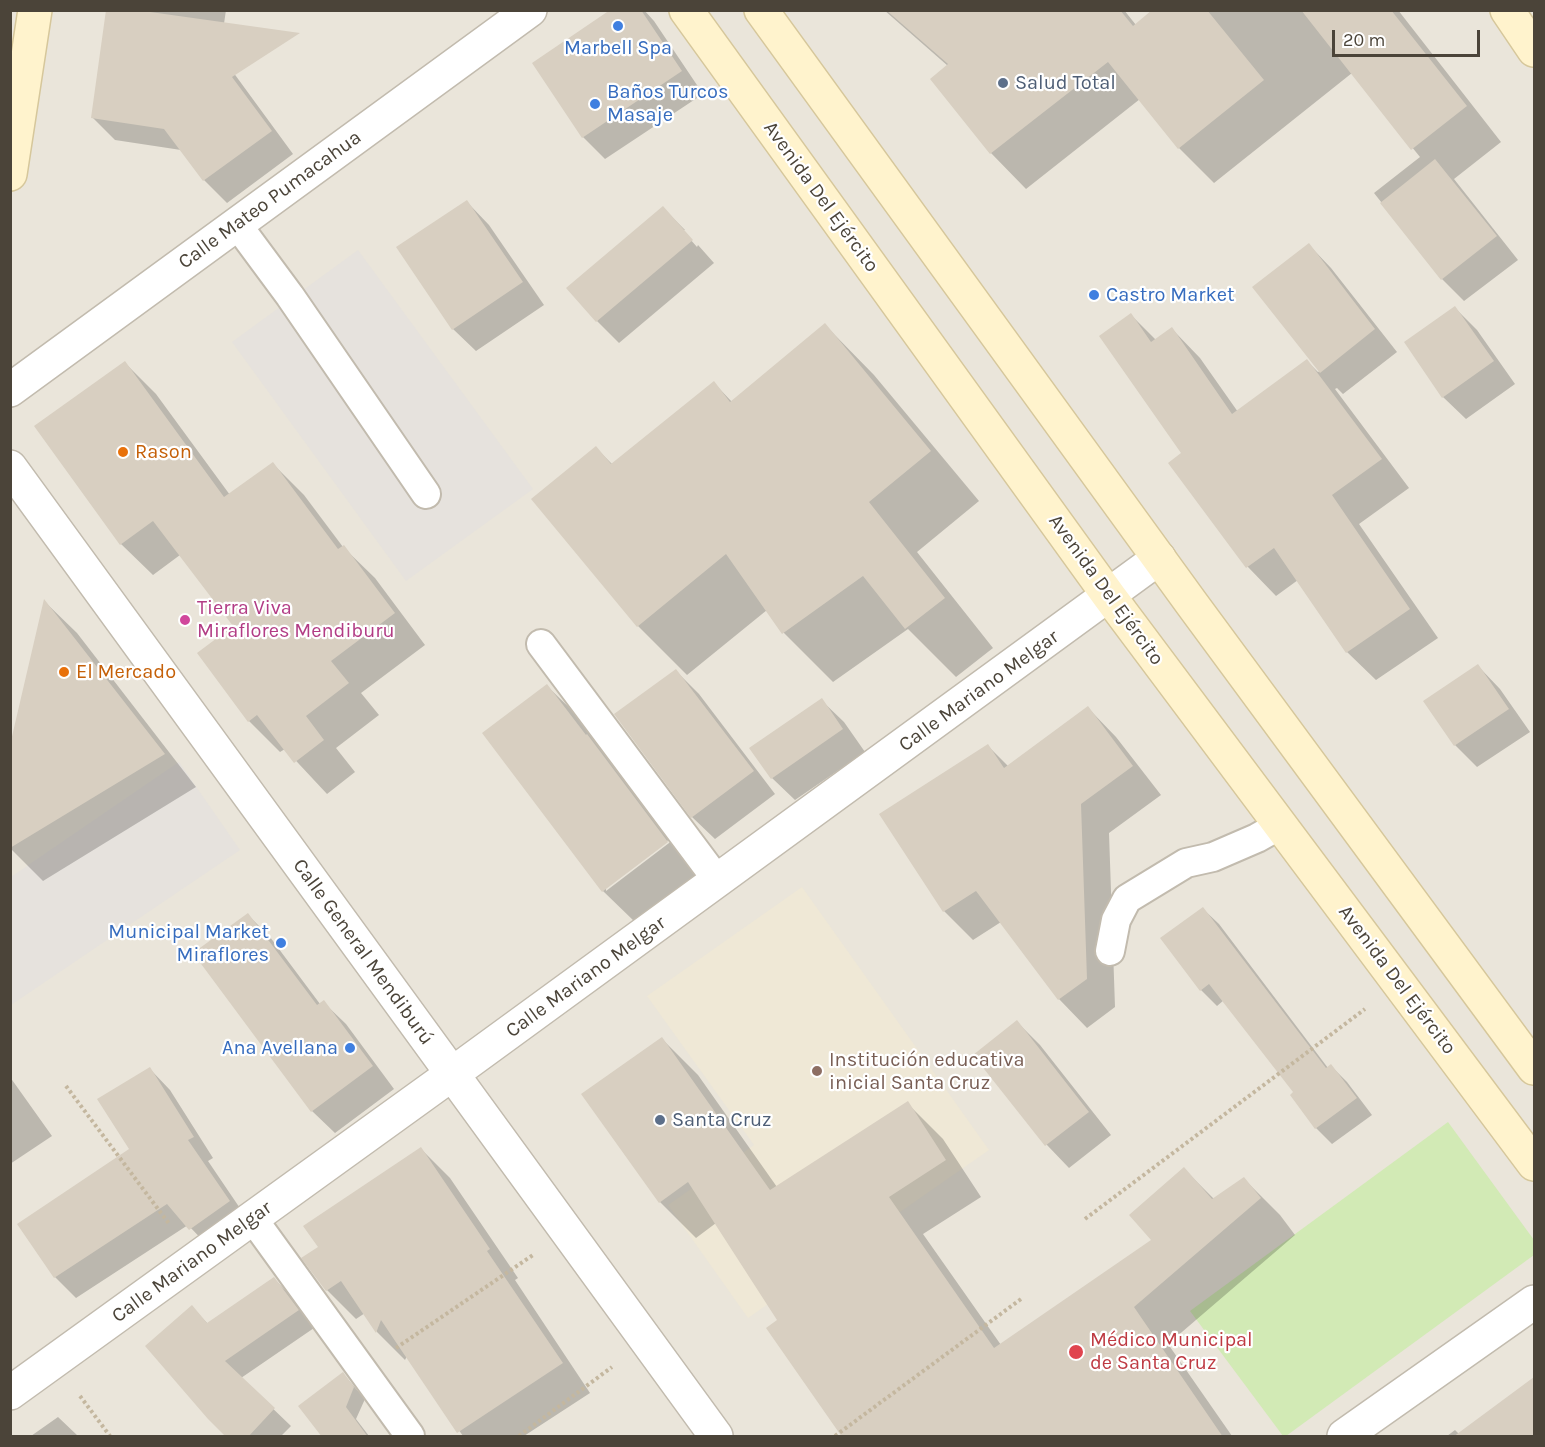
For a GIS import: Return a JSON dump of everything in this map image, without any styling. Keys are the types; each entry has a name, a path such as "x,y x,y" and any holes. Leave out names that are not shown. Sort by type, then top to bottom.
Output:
{"main road":[{"path":"10,174 19,66 35,10"},
{"name":"Avenida Del Ejército","path":"686,10 1109,596 1534,1164"},
{"path":"761,10 1159,558 1534,1068"},
{"path":"1507,10 1534,50"}],"street":[{"name":"Calle Mateo Pumacahua","path":"10,390 530,10"},
{"name":"Calle General Mendiburú","path":"10,467 716,1437"},
{"name":"Calle Mariano Melgar","path":"10,1393 253,1219 1159,558"},
{"path":"1344,1437 1534,1302"}],"lane":[{"path":"236,223 290,296 426,494"},
{"path":"542,644 717,881"},
{"path":"1110,951 1116,920 1127,899 1186,863 1213,857 1257,838 1280,825"},
{"path":"253,1219 410,1437"}],"path":[{"path":"1085,1219 1399,983"},
{"path":"66,1086 196,1260"},
{"path":"363,1371 567,1232"},
{"path":"835,1437 1021,1299"},
{"path":"519,1437 646,1341"},
{"path":"53,1362 110,1437"}],"shaded area":[{"path":"11,11 1534,11 1534,1436 11,1436"},
{"path":"358,250 533,489 406,581 232,342"},
{"path":"179,762 240,850 11,1005 11,877"},
{"name":"Institución educativa inicial Santa Cruz","path":"802,887 989,1150 748,1318 668,1205 754,1145 647,996"}],"green space":[{"path":"1448,1122 1534,1240 1534,1255 1283,1436 1190,1311"}],"building":[{"path":"106,10 136,10 300,33 232,77 272,131 203,181 164,129 91,118"},
{"name":"Baños Turcos Masaje","path":"610,10 641,10 682,71 582,138 532,63"},
{"path":"886,10 1120,10 1133,26 1152,10 1207,10 1264,80 1178,149 1108,62 990,154 930,79 948,64"},
{"path":"1301,10 1391,10 1467,106 1411,150"},
{"path":"1435,159 1497,236 1441,280 1380,203"},
{"path":"467,200 523,282 452,330 396,247"},
{"path":"663,206 693,240 596,322 566,288"},
{"path":"1309,243 1375,329 1320,373 1252,287"},
{"path":"1455,306 1494,361 1442,398 1404,342"},
{"path":"1131,313 1151,342 1172,327 1232,414 1307,359 1382,459 1332,495 1410,609 1346,653 1274,548 1246,568 1168,463 1181,453 1099,336"},
{"path":"825,323 931,451 869,502 945,598 905,629 863,576 782,634 726,554 637,627 531,499 596,446 611,464 714,381 730,402"},
{"path":"125,361 224,497 273,462 338,549 344,545 395,613 331,661 349,683 306,716 324,740 294,763 257,715 248,722 197,653 233,626 153,521 120,545 34,426"},
{"name":"El Mercado","path":"44,599 165,754 10,848 10,745"},
{"path":"1478,664 1509,709 1454,746 1423,701"},
{"path":"676,669 754,771 691,818 614,714"},
{"path":"547,684 668,842 602,892 482,733"},
{"path":"822,698 843,729 771,779 749,748"},
{"path":"1088,706 1133,766 1081,804 1087,979 1058,1000 976,891 943,912 879,814 988,744 1004,768"},
{"path":"1203,907 1326,1068 1331,1064 1357,1098 1315,1129 1290,1095 1293,1092 1209,984 1200,991 1160,938"},
{"path":"248,913 317,1005 324,1000 373,1066 311,1112 193,953"},
{"path":"1017,1020 1089,1112 1045,1146 973,1055"},
{"path":"662,1037 770,1190 908,1101 946,1160 889,1197 994,1348 1151,1240 1129,1215 1184,1167 1212,1199 1244,1177 1261,1198 1134,1307 1223,1437 842,1437 766,1328 777,1320 688,1182 659,1203 581,1094"},
{"path":"150,1067 194,1137 188,1140 230,1201 189,1230 167,1204 54,1278 17,1224 129,1149 97,1099"},
{"path":"421,1147 490,1249 487,1251 563,1363 457,1433 381,1320 376,1333 341,1281 326,1291 301,1258 318,1247 303,1226"},
{"path":"274,1277 299,1310 225,1361 275,1408 248,1437 226,1437 145,1346 192,1305 207,1323"},
{"path":"343,1372 354,1387 346,1407 368,1437 322,1437 298,1406"},
{"path":"1534,1377 1534,1437 1453,1437"}],"place":[{"name":"Marbell Spa","path":"618,26"},
{"name":"Salud Total","path":"1003,83"},
{"name":"Baños Turcos Masaje","path":"595,104"},
{"name":"Castro Market","path":"1094,295"},
{"name":"Rason","path":"123,452"},
{"name":"Tierra Viva Miraflores Mendiburu","path":"185,620"},
{"name":"El Mercado","path":"64,672"},
{"name":"Municipal Market Miraflores","path":"281,943"},
{"name":"Ana Avellana","path":"350,1048"},
{"name":"Institución educativa inicial Santa Cruz","path":"817,1071"},
{"name":"Santa Cruz","path":"660,1120"},
{"name":"Médico Municipal de Santa Cruz","path":"1076,1352"}]}
